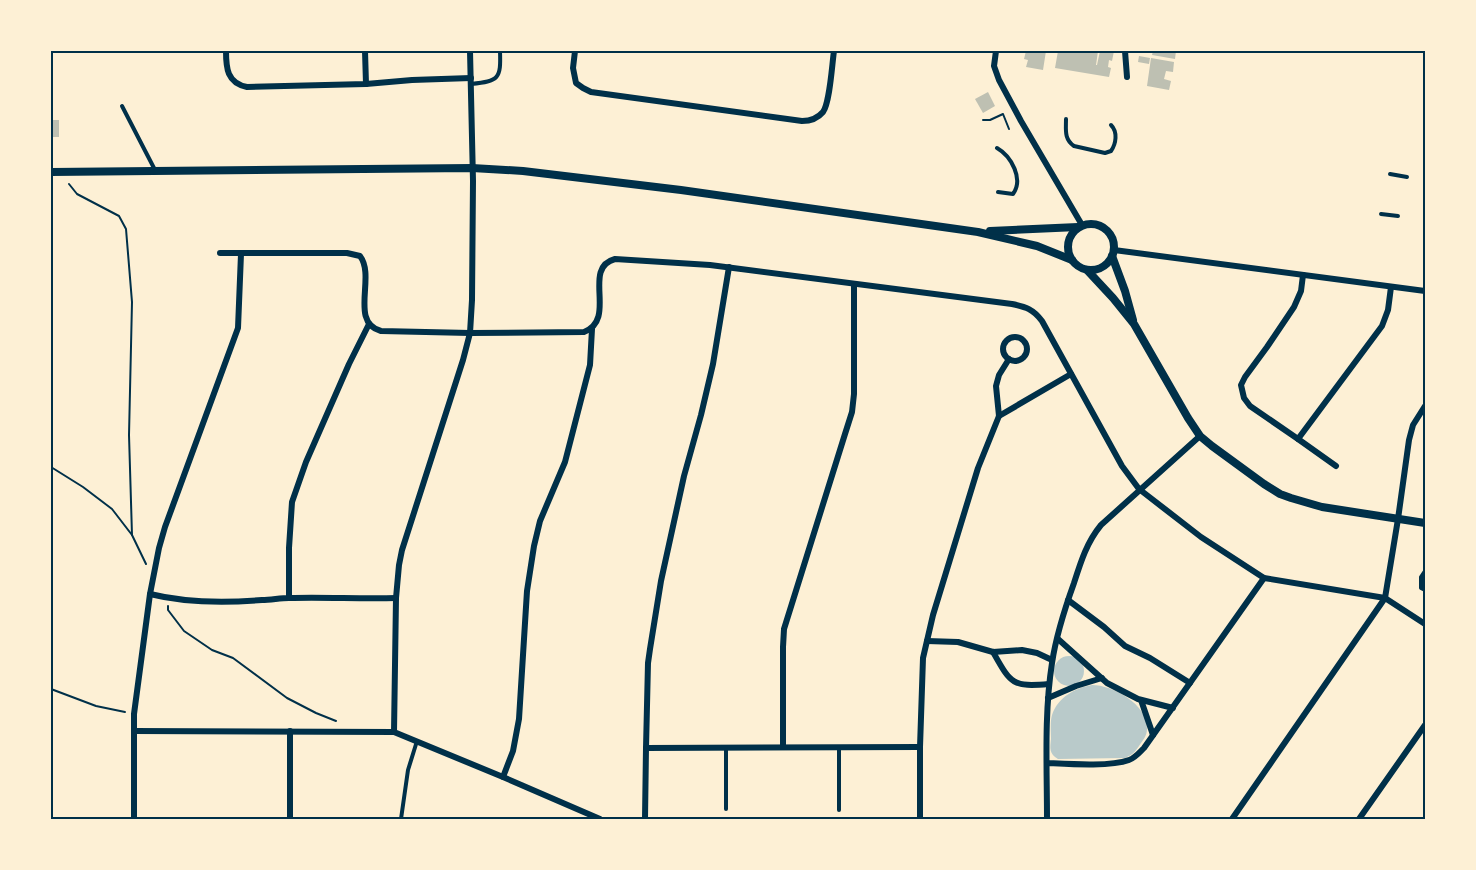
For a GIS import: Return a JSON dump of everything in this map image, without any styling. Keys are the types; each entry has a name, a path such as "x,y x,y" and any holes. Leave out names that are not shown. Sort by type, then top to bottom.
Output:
{"street":[{"path":"226,51 228,74 242,86 366,84 412,80 471,81"},
{"path":"365,51 366,84"},
{"path":"394,732 396,598 399,565 470,333 472,168 470,51"},
{"path":"575,51 573,68 576,82 591,92 802,121 819,116 825,108 834,51"},
{"path":"996,51 994,66 999,80 1080,226"},
{"path":"1125,51 1127,76"},
{"path":"51,172 472,168 523,171 681,190 978,232 1037,246 1072,260 1087,270 1102,267 1110,260 1113,253"},
{"path":"978,232 1093,224 1104,227 1111,235 1113,253 1134,324"},
{"path":"1072,260 1067,249 1068,242 1080,226"},
{"path":"220,253 347,253 360,256 365,264 366,272 365,315 369,324 381,331 579,333 592,329 597,323 601,269 610,260 626,259 729,267 1029,308 1041,321 1122,466 1139,489 1201,537 1264,578 1385,597 1425,624"},
{"path":"1113,253 1425,291"},
{"path":"134,819 134,714 150,594 165,527 238,328 241,254"},
{"path":"645,819 648,663 661,581 684,476 713,364 729,267"},
{"path":"1087,270 1134,324 1200,436 1264,484 1280,494 1322,507 1425,523"},
{"path":"1303,275 1301,291 1294,307 1245,377 1241,385 1242,394 1254,409 1336,466"},
{"path":"783,747 784,629 853,404 854,284"},
{"path":"1298,439 1382,326 1391,287"},
{"path":"289,598 292,502 311,451 369,324"},
{"path":"504,777 519,719 527,591 534,546 540,521 565,462 590,365 592,329"},
{"path":"920,819 922,666 933,615 978,468 999,416 996,386 999,375 1009,359"},
{"path":"999,416 1071,374"},
{"path":"1232,819 1385,597 1408,440 1413,425 1425,406"},
{"path":"1047,819 1048,698 1052,660 1068,600 1086,547 1101,525 1200,436"},
{"path":"1047,764 1120,763 1136,756 1173,708 1264,578"},
{"path":"150,594 168,599 193,601 396,598"},
{"path":"1068,600 1125,646 1150,658 1190,683"},
{"path":"1058,639 1102,678 1121,690 1141,700 1173,708"},
{"path":"927,641 958,642 993,652 1022,650 1037,653 1052,660"},
{"path":"993,652 1013,682 1024,685 1049,684"},
{"path":"1048,698 1102,678"},
{"path":"1141,700 1153,735"},
{"path":"1359,819 1425,725"},
{"path":"134,731 394,732 600,819"},
{"path":"290,732 290,819"},
{"path":"646,748 920,747"}],"lane":[{"path":"471,81 489,82 496,78 500,71 500,51"},
{"path":"122,106 155,170"},
{"path":"1066,119 1066,136 1071,144 1105,153 1114,147 1116,132 1111,125"},
{"path":"997,147 1012,162 1017,178 1016,190 1013,194 998,192"},
{"path":"1390,174 1407,177"},
{"path":"1381,214 1398,216"},
{"path":"1425,571 1421,577 1421,588 1425,591"},
{"path":"401,819 406,777 417,741"},
{"path":"726,747 726,809"},
{"path":"839,747 839,810"}],"path":[{"path":"983,120 990,120 1003,114 1009,129"},
{"path":"68,183 77,194 119,216 126,229 132,302 129,435 132,534"},
{"path":"51,466 112,510 132,534 153,581"},
{"path":"168,599 168,610 184,631 212,650 232,658 287,698 341,723 342,732"},
{"path":"51,690 96,706 134,714"}],"shaded area":[{"path":"1069,656 1075,657 1083,665 1083,677 1075,685 1069,686 1063,685 1055,677 1054,671 1055,665 1063,657"},
{"path":"1092,685 1109,688 1135,704 1146,720 1146,736 1135,752 1125,758 1058,759 1050,748 1052,715 1058,703 1068,694"}],"building":[{"path":"1026,51 1046,51 1043,70 1026,67 1028,60 1024,59"},
{"path":"1058,51 1098,51 1097,65 1100,51 1114,51 1112,61 1109,60 1108,67 1111,68 1109,77 1055,68"},
{"path":"1153,51 1176,51 1175,59 1152,55"},
{"path":"1139,56 1150,58 1149,64 1138,62"},
{"path":"1151,58 1174,62 1173,72 1166,71 1164,79 1171,81 1169,90 1147,86"},
{"path":"988,92 995,106 983,113 975,99"},
{"path":"51,120 59,120 59,137 51,137"}]}
